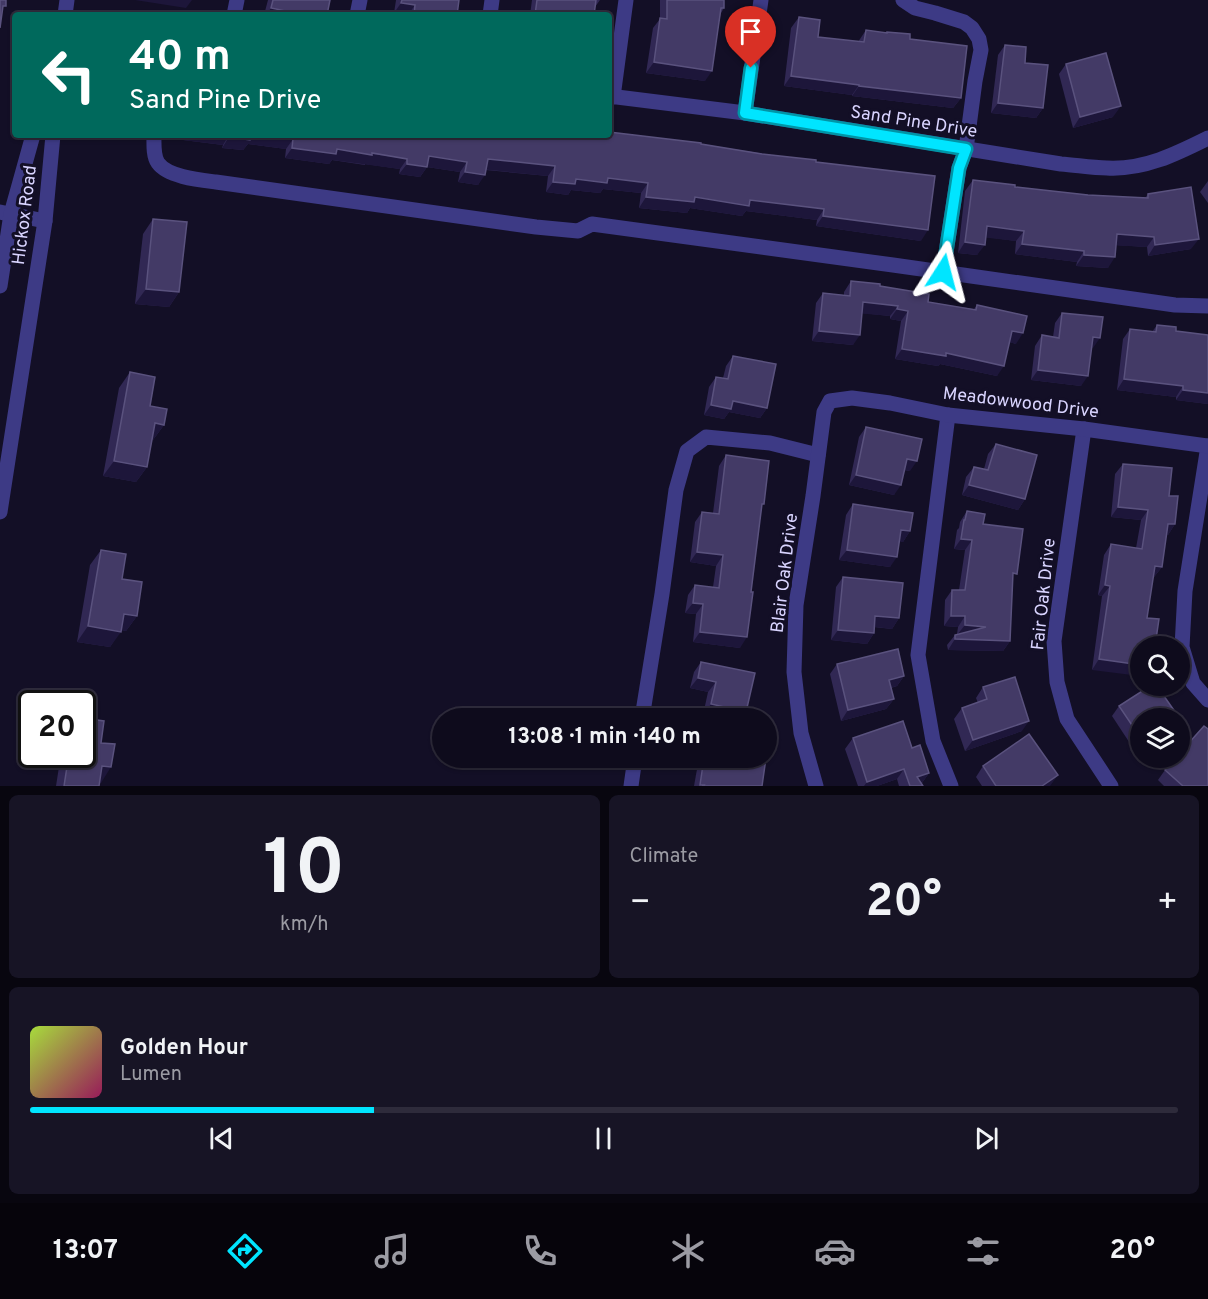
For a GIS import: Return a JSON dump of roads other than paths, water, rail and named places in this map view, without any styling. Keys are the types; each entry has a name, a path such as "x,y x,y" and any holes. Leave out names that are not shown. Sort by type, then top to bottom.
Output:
{"street":[{"path":"612,91 627,0"},
{"path":"745,113 761,0"},
{"path":"903,0 915,8 964,22 972,28 979,39 981,50 966,149 959,168 943,272"},
{"name":"Sand Pine Drive","path":"612,97 745,113 1061,164 1109,168 1147,164 1174,155 1208,138"},
{"name":"Hickox Road","path":"0,286 5,213 32,138"},
{"name":"Hickox Road","path":"0,512 45,221 53,138"},
{"path":"154,138 154,150 159,164 175,175 185,177 536,227 578,231 592,224 1175,305 1208,306"},
{"path":"5,213 45,221"},
{"name":"Meadowwood Drive","path":"830,401 852,398 891,403 948,415 1084,429 1208,446"},
{"name":"Blair Oak Drive","path":"816,786 801,733 794,672 795,605 824,411 830,401"},
{"path":"948,415 918,655 933,741 951,786"},
{"name":"Fair Oak Drive","path":"1084,429 1054,651 1057,682 1067,719 1111,786"},
{"path":"644,708 676,490 687,451 706,437 770,443 818,455"},
{"path":"1208,446 1185,591 1182,647 1193,682 1208,700"},
{"path":"631,786 634,768"}]}
